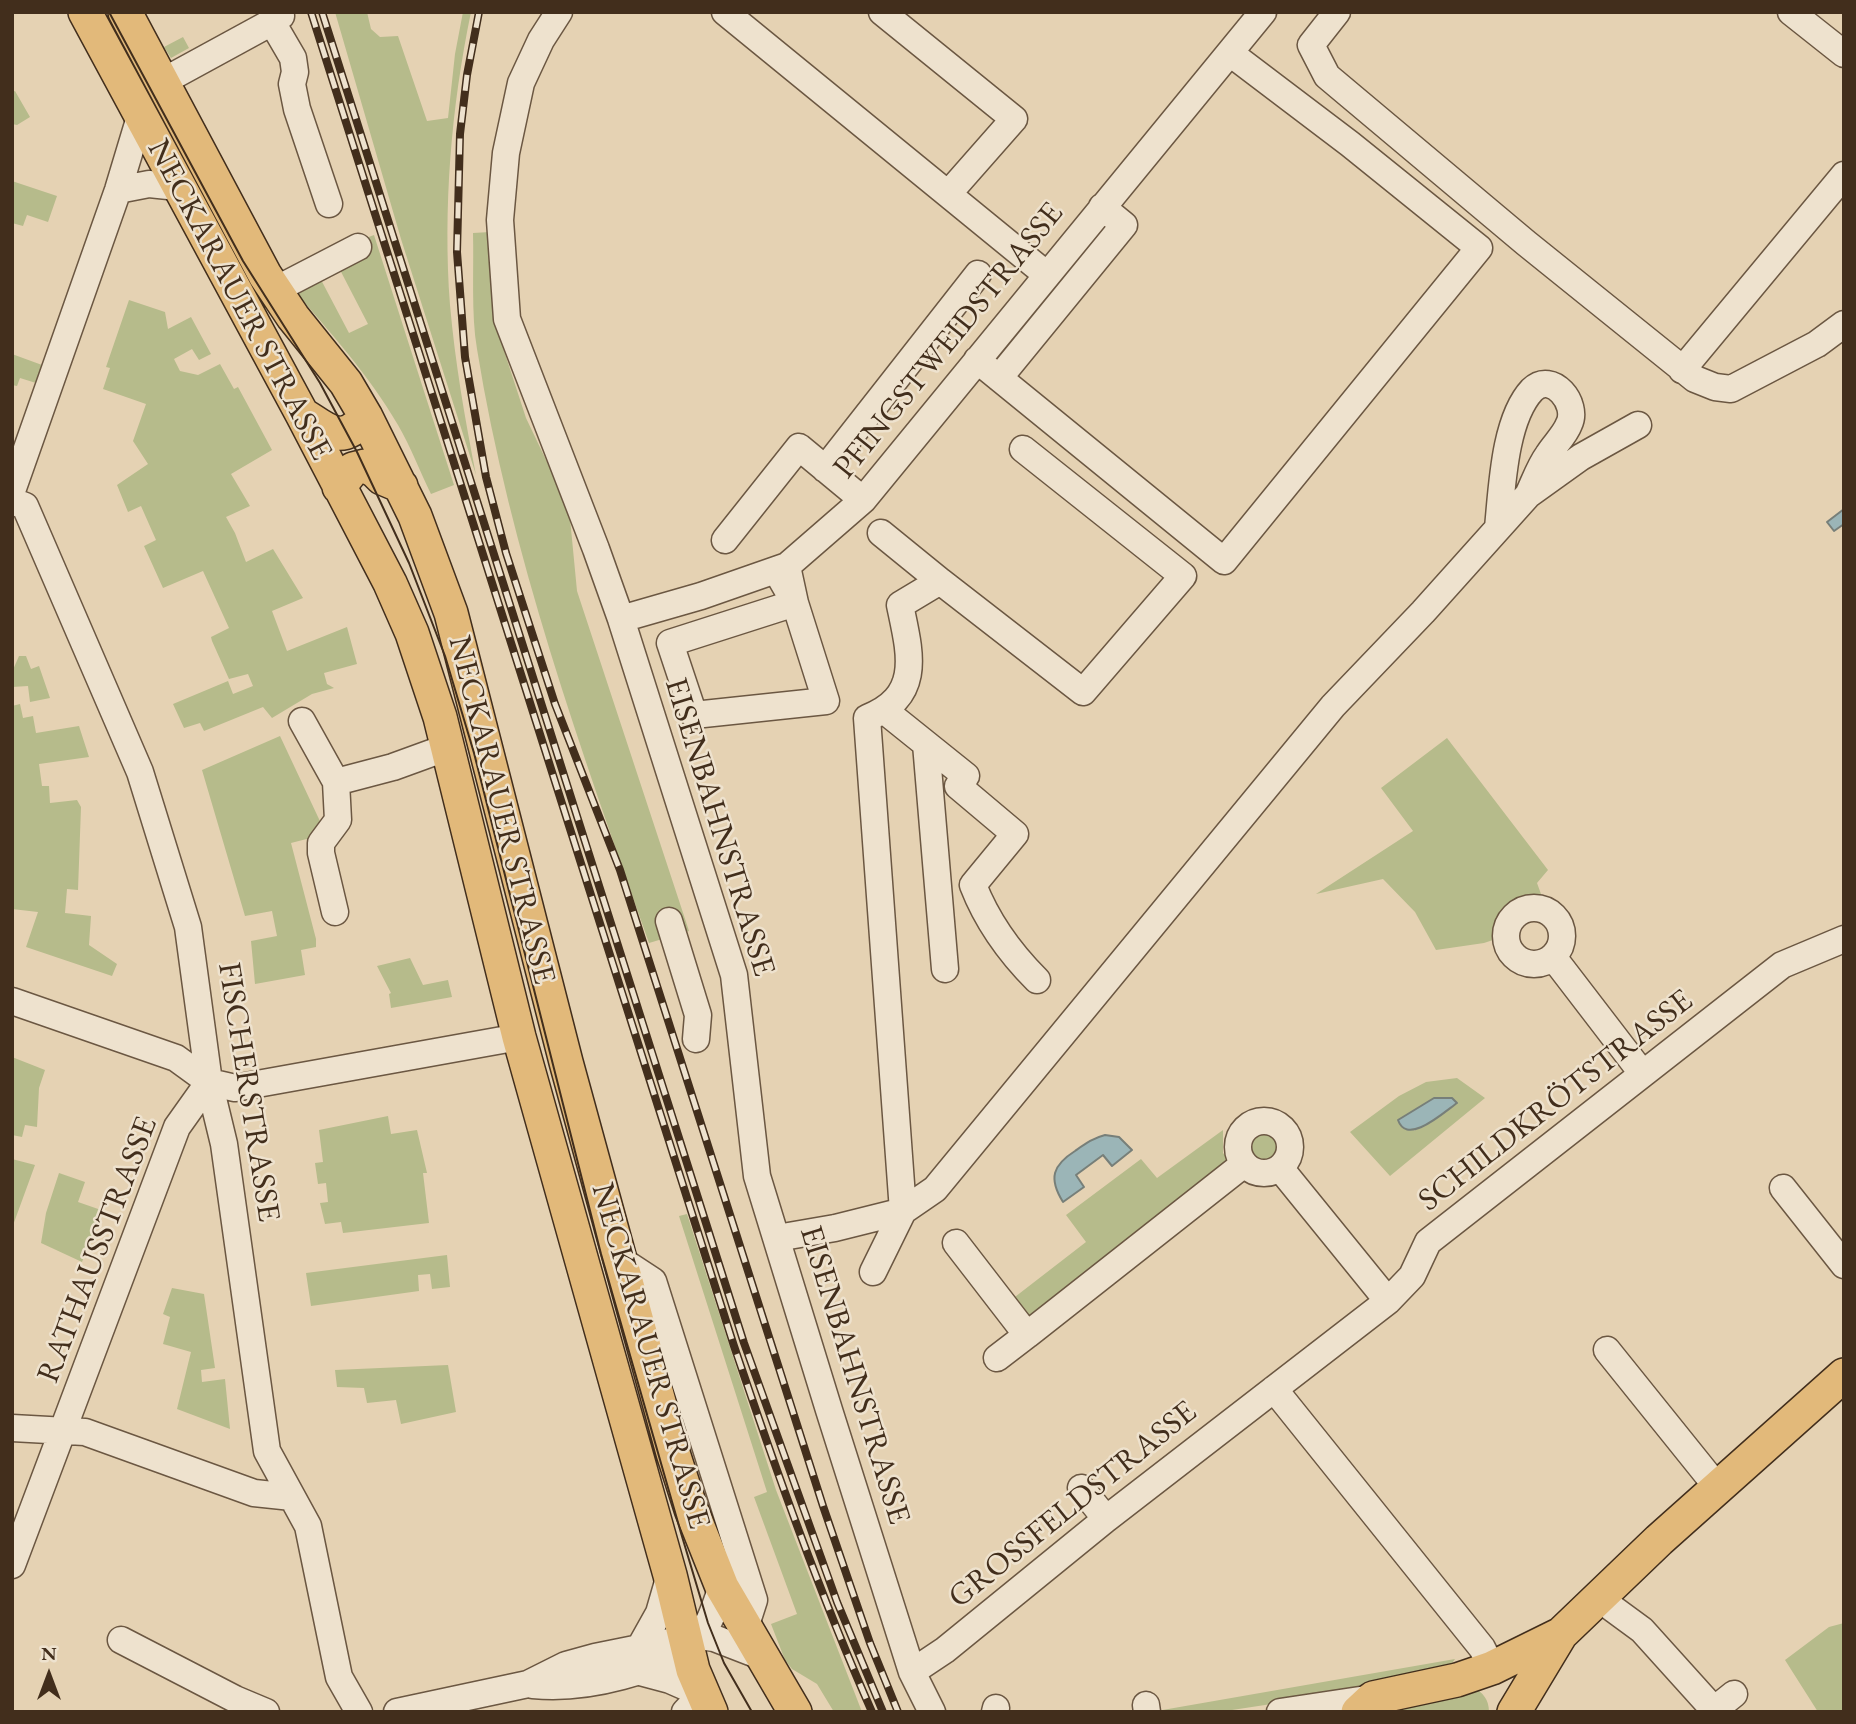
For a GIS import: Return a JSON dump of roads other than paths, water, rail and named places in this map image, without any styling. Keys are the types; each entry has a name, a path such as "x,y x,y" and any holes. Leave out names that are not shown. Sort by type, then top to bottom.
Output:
{"main road":[{"name":"NECKARAUER STRASSE","path":"85,12 390,583 428,677 448,747 519,1037 690,1641 693,1707"},
{"name":"NECKARAUER STRASSE","path":"125,12 265,275 293,317 346,383 366,417 423,536 452,613 566,1062 673,1453 691,1509 722,1587 795,1712"},
{"path":"302,414 326,430 344,435 354,431 366,417"},
{"path":"339,487 353,469 365,466 382,478 401,486"},
{"path":"1514,1712 1561,1633 1606,1589 1844,1375"},
{"path":"1365,1705 1492,1668 1561,1633"},
{"path":"1492,1668 1498,1694 1498,1712"}],"street":[{"name":"EISENBAHNSTRASSE","path":"559,12 541,40 521,83 506,153 500,220 507,319 621,619 734,975 757,1176 912,1672 932,1712"},
{"path":"725,12 1047,275"},
{"path":"881,12 1014,119 948,194"},
{"name":"PFINGSTWEIDSTRASSE","path":"621,619 782,568 863,500 1264,12"},
{"path":"1337,12 1311,45 1327,76 1526,243 1695,379 1715,387 1731,389 1817,344 1844,324"},
{"path":"1791,12 1844,54"},
{"path":"162,82 278,17 293,58 295,72 292,84 297,109 329,204"},
{"path":"977,360 1224,561 1479,248 1350,144 1230,53"},
{"path":"12,491 118,190 140,117"},
{"path":"1682,370 1844,175"},
{"path":"118,190 149,184 178,187"},
{"path":"999,378 1124,225 1102,207"},
{"path":"275,289 358,247"},
{"path":"825,469 978,274"},
{"path":"1498,528 1505,460 1513,424 1532,390 1541,385 1553,386 1566,395 1573,410 1570,424 1545,458 1528,495"},
{"path":"776,1238 835,1228 903,1211 936,1189 1333,706 1423,612 1528,495 1581,457 1638,425"},
{"path":"725,540 799,447 863,500"},
{"path":"881,533 1083,692 1183,576 1023,449"},
{"name":"FISCHERSTRASSE","path":"12,501 25,506 140,772 188,927 209,1082 224,1144 267,1451 308,1526 339,1677 359,1712"},
{"path":"782,568 795,603 826,701 694,715 670,643 795,603"},
{"path":"873,1272 903,1211 867,718 886,711 907,682 908,651 901,606 940,581"},
{"path":"886,711 965,776 958,786 1015,834 973,885 938,887"},
{"path":"302,721 336,782 338,820 321,843 335,912"},
{"path":"926,744 945,969"},
{"path":"336,782 393,767 448,747"},
{"path":"973,885 979,901 1013,956 1037,979"},
{"path":"669,921 697,1027 740,1014"},
{"name":"SCHILDKRÖTSTRASSE","path":"1274,1389 1388,1301 1412,1276 1428,1242 1642,1073 1715,1020 1782,965 1844,939"},
{"path":"1553,957 1642,1073"},
{"path":"12,1001 176,1058 209,1082 235,1088 519,1037"},
{"name":"RATHAUSSTRASSE","path":"12,1565 177,1127 209,1082"},
{"path":"1263,1121 1279,1126 1286,1133 1290,1143 1286,1161 1280,1168 1261,1173 1244,1164 1239,1153 1239,1139 1248,1126 1263,1121"},
{"path":"997,1358 1244,1164"},
{"path":"1280,1168 1388,1301"},
{"path":"1783,1188 1844,1265"},
{"path":"956,1243 1027,1335"},
{"path":"621,1260 653,1281 754,1600 745,1628"},
{"path":"1607,1350 1718,1488"},
{"path":"1274,1389 1438,1577 1463,1626 1482,1648 1492,1668"},
{"name":"GROSSFELDSTRASSE","path":"912,1672 945,1650 1106,1519 1274,1389"},
{"path":"12,1428 85,1432 254,1493 292,1497"},
{"path":"1081,1488 1106,1519"},
{"path":"640,1659 659,1613 670,1575"},
{"path":"690,1641 708,1623 722,1587"},
{"path":"1606,1589 1630,1604 1642,1630 1721,1705"},
{"path":"1457,1680 1464,1651 1463,1626"},
{"path":"397,1712 528,1684 560,1685 690,1641 714,1638 763,1657"},
{"path":"121,1640 235,1699 266,1712"},
{"path":"640,1659 670,1680 693,1707"},
{"path":"1280,1712 1365,1705"}],"water":[{"path":"1844,509 1844,524 1834,531 1827,522"},
{"path":"1434,1098 1452,1098 1457,1103 1435,1120 1417,1129 1409,1130 1403,1127 1398,1120"},
{"path":"1105,1135 1119,1137 1132,1150 1112,1166 1103,1155 1076,1175 1084,1187 1063,1202 1054,1179 1058,1167 1082,1146"}],"tram line":[{"path":"109,12 243,261 320,383 357,452 409,563 445,656 474,753 601,1254 681,1533 708,1623 724,1663 752,1712"}],"railway":[{"path":"311,12 734,1346 799,1530 872,1712"},
{"path":"322,12 744,1343 837,1602 883,1712"},
{"path":"479,12 467,75 460,134 457,252 465,357 486,477 506,553 555,704 620,870 823,1506 870,1643 898,1712"}]}
